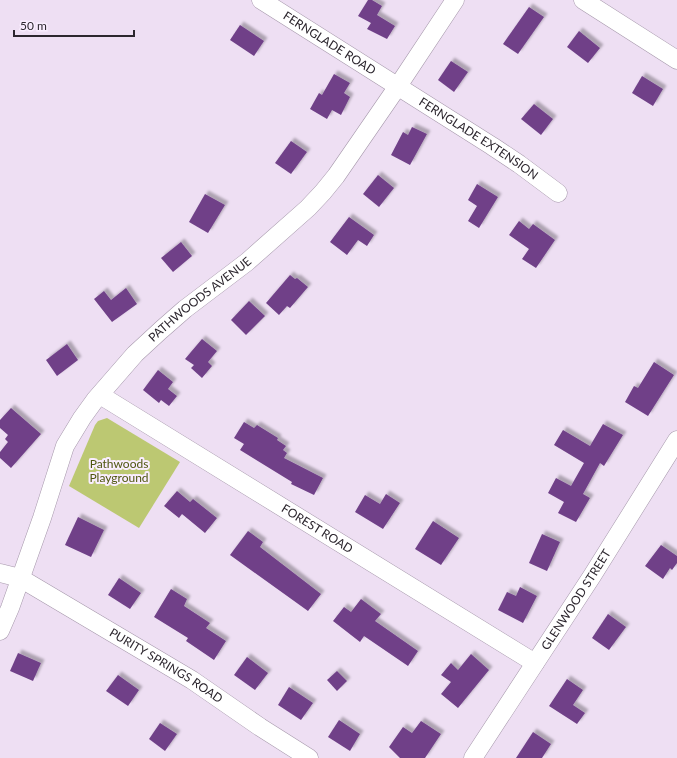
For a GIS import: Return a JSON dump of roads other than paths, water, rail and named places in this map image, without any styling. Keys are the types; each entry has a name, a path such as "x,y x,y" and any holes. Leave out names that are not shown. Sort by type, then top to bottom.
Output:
{"street":[{"name":"FERNGLADE ROAD","path":"261,0 398,86"},
{"name":"PATHWOODS AVENUE","path":"0,631 10,608 42,518 65,446 82,418 136,354 161,330 185,309 248,262 308,208 336,176 398,86 454,0"},
{"path":"583,0 677,60"},
{"name":"FERNGLADE EXTENSION","path":"398,86 506,155 558,193"},
{"name":"FOREST ROAD","path":"100,395 535,663"},
{"name":"GLENWOOD STREET","path":"473,758 603,559 677,440"},
{"name":"PURITY SPRINGS ROAD","path":"0,573 20,578 192,680 260,727 309,758"}],"park label":[{"name":"Pathwoods Playground","path":"119,471"}]}
